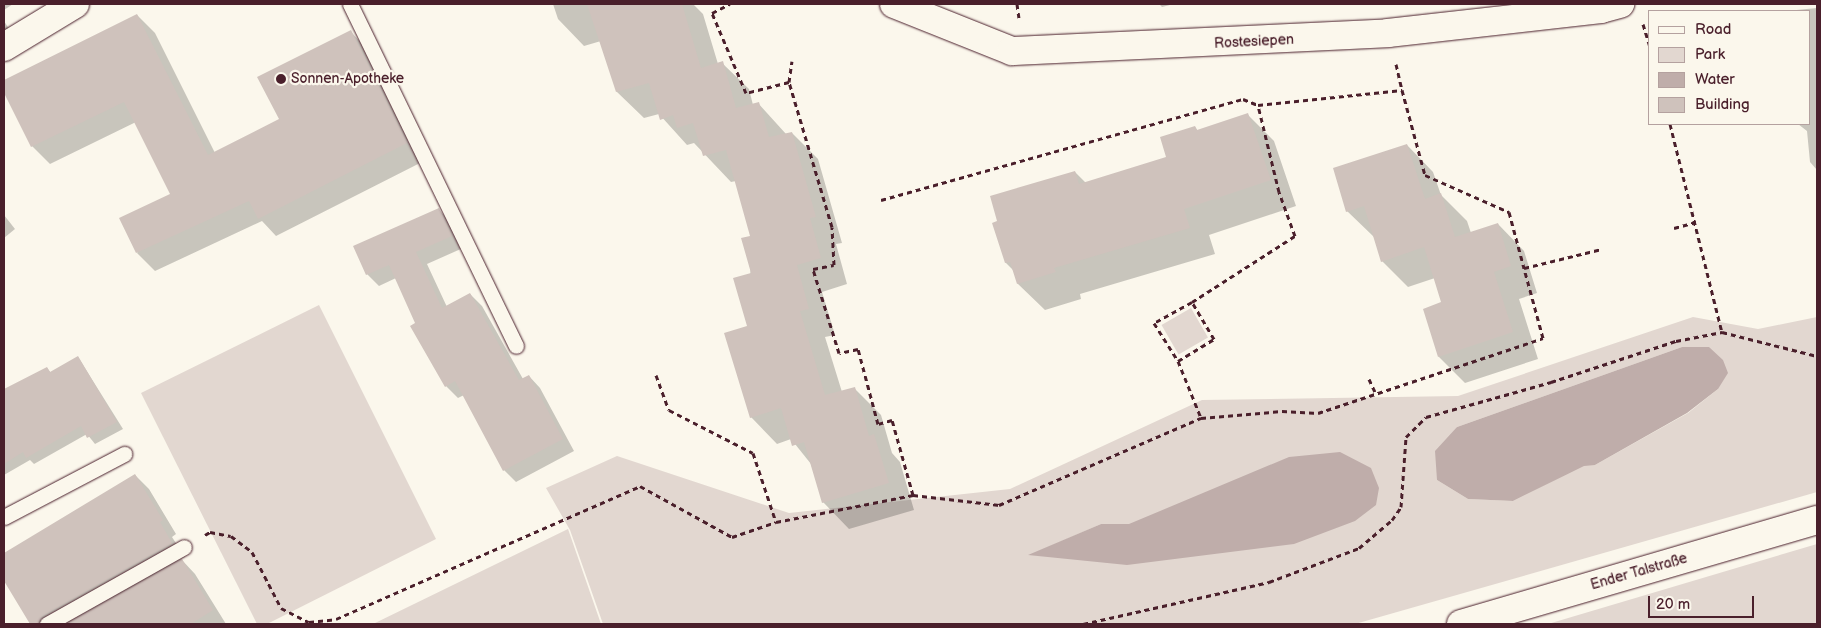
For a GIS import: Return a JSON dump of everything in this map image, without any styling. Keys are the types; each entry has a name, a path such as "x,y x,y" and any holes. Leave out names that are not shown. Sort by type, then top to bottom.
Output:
{"street":[{"path":"4,47 75,4"},
{"name":"Rostesiepen","path":"894,4 1012,51 1388,34 1606,6"},
{"name":"Ender Talstraße","path":"1461,624 1817,520"}],"lane":[{"path":"350,4 516,346"},
{"path":"4,517 124,454"},
{"path":"47,624 184,548"}],"path":[{"path":"730,4 712,13 746,93 789,82"},
{"path":"1017,4 1019,16"},
{"path":"792,61 789,82 832,227 834,265 813,269 839,353 858,349 878,424 892,420 913,495"},
{"path":"184,548 210,532 231,536 252,552 281,608 309,622 336,619 640,486 732,537 776,522 913,495 999,505 1201,418 1282,411 1318,413 1375,392 1543,338 1510,212 1425,175 1402,90 1258,105 1243,99 881,200"},
{"path":"1201,418 1178,361 1154,323 1192,302 1296,236 1280,192 1258,105"},
{"path":"1670,125 1722,332"},
{"path":"1674,228 1696,222"},
{"path":"1524,268 1602,249"},
{"path":"1178,361 1214,339 1192,302"},
{"path":"1083,624 1269,582 1359,548 1392,520 1401,507 1406,437 1426,417 1552,382 1676,341 1722,332 1817,356"},
{"path":"656,375 669,410 753,453 776,522"},
{"path":"1369,379 1375,392"}],"green space":[{"path":"319,305 436,539 267,624 257,624 141,393"},
{"path":"1191,308 1208,337 1179,354 1162,325"},
{"path":"1693,317 1758,329 1817,317 1817,492 1355,624 603,624 570,530 546,488 617,456 789,513 1010,489 1202,400 1458,396","holes":["1682,347 1709,347 1718,389 1688,413 1595,465 1584,465 1513,501 1468,499 1437,480 1457,427","1101,524 1129,524 1032,554"]},
{"path":"568,529 601,624 373,624"},
{"path":"1817,544 1817,624 1548,624"}],"water":[{"path":"1682,347 1709,347 1723,360 1728,373 1718,389 1687,413 1595,465 1584,466 1513,501 1468,499 1437,480 1435,451 1457,427"},
{"path":"1340,452 1371,468 1379,488 1376,505 1355,521 1294,544 1127,565 1028,555 1101,524 1129,524 1289,457"}],"building":[{"path":"587,4 682,4 701,68 723,61 736,108 759,102 769,137 792,132 816,217 810,218 821,258 797,265 809,309 800,311 825,395 855,387 869,436 874,434 889,483 822,503 804,442 792,446 781,408 750,418 724,333 747,326 733,278 751,273 741,238 750,236 726,150 703,156 693,123 677,128 673,115 660,120 649,83 616,92"},
{"path":"137,14 208,155 279,119 257,77 351,30 407,143 258,219 249,201 136,253 119,218 170,194 124,102 31,147 4,93 4,80"},
{"path":"1248,113 1271,180 1184,209 1190,228 1054,268 1056,272 1017,284 1010,262 1005,263 992,223 997,221 990,196 1075,171 1079,184 1166,157 1160,137 1195,126 1197,130"},
{"path":"1407,144 1425,199 1441,193 1455,237 1498,223 1511,266 1494,272 1513,332 1438,357 1423,309 1441,302 1424,247 1381,262 1364,206 1346,212 1333,168"},
{"path":"439,208 452,236 416,252 442,308 470,293 519,380 529,375 563,439 503,471 455,381 445,387 410,326 415,323 389,265 366,275 353,246"},
{"path":"78,356 117,422 87,438 81,426 26,458 23,452 4,464 4,389 47,367 50,372"},
{"path":"135,474 163,520 160,522 172,543 42,616 38,624 30,624 4,581 4,553"},
{"path":"182,559 213,610 191,624 66,624"}],"place":[{"name":"Sonnen-Apotheke","path":"281,79"}]}
